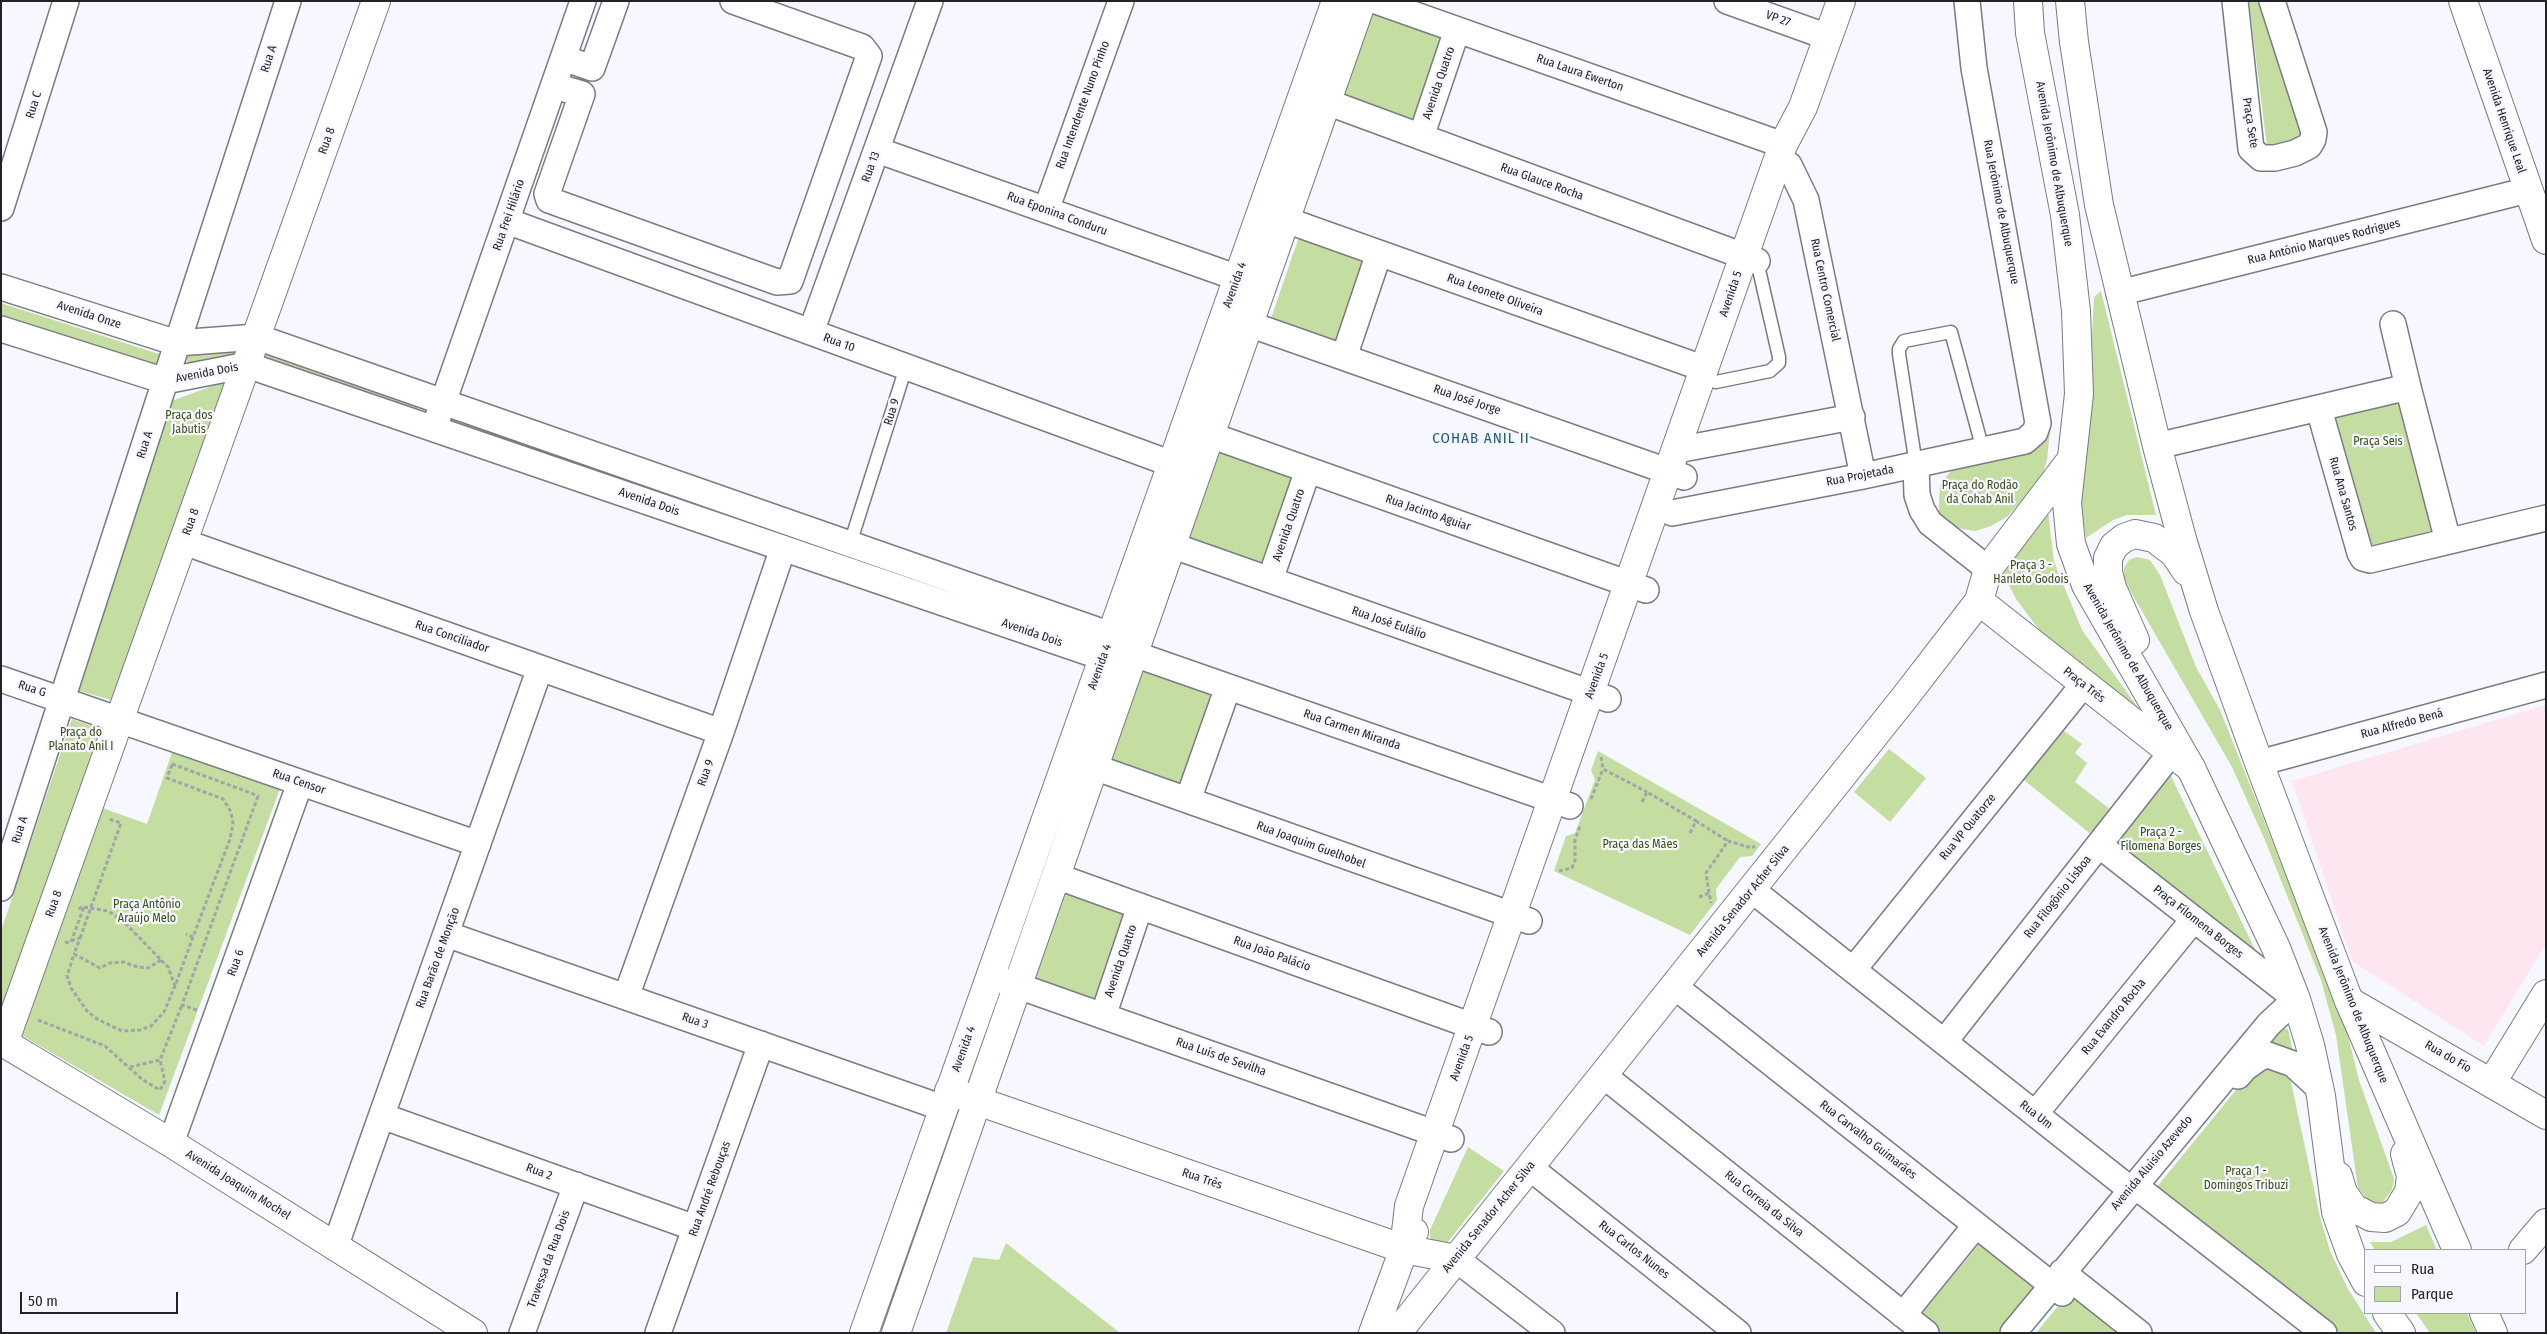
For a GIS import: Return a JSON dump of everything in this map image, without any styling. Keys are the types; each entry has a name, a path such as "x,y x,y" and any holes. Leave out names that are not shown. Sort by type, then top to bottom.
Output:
{"main road":[{"name":"Rua 8","path":"3,1042 184,542 376,1"},
{"name":"Avenida 4","path":"868,1320 1172,464 1215,381 1249,324 1286,220 1292,163 1336,1"},
{"name":"Avenida 4","path":"898,1326 1210,435 1215,381 1238,278 1292,163 1327,102 1362,1"},
{"name":"Avenida 5","path":"1373,1333 1404,1249 1409,1206 1443,1136 1638,587 1708,376 1841,1"},
{"name":"Avenida Jerônimo de Albuquerque","path":"2028,1 2030,33 2065,215 2076,311 2079,394 2067,488 2067,516 2071,544 2079,571 2181,760 2276,948 2296,999 2310,1045 2320,1092 2336,1212 2351,1254 2364,1278"},
{"name":"Avenida Jerônimo de Albuquerque","path":"2070,1 2074,42 2099,205 2157,446 2204,611 2259,763 2350,1001 2457,1249"},
{"name":"Avenida Henrique Leal","path":"2463,1 2546,240"},
{"name":"Avenida Senador Acher Silva","path":"1397,1333 1906,697 1979,601 1988,569 2071,460"},
{"name":"Avenida 5","path":"1638,587 1672,513 1681,461"},
{"path":"2181,760 2112,588 2107,565 2114,546 2124,538 2135,534 2145,535 2161,542 2174,553 2181,563 2204,611"},
{"path":"1988,569 2023,623 2083,684"},
{"name":"Praça Três","path":"1979,601 2181,760"},
{"path":"2492,1082 2546,994"},
{"name":"Rua do Fio","path":"2350,1001 2546,1115"},
{"name":"Avenida Joaquim Mochel","path":"3,1042 171,1143 473,1333"},
{"path":"2320,1092 2343,1193 2354,1208 2365,1215 2378,1218 2392,1215 2407,1198 2411,1176 2377,1066"},
{"name":"Rua Três","path":"946,1100 977,1101 1404,1249 1456,1259"},
{"path":"2524,1249 2546,1223"},
{"path":"2388,1314 2401,1333"},
{"path":"2484,1314 2493,1333"},
{"path":"868,1320 898,1326"}],"street":[{"name":"Rua C","path":"1,208 66,1"},
{"name":"Rua A","path":"1,888 288,1"},
{"name":"Rua Frei Hilário","path":"434,429 584,1"},
{"path":"572,61 592,68 616,1"},
{"path":"564,89 582,94 547,194 549,200 777,282 790,281 869,56 862,47 732,1"},
{"name":"Rua 13","path":"811,332 930,1"},
{"name":"Rua Intendente Nuno Pinho","path":"1046,210 1121,1"},
{"name":"Rua Laura Ewerton","path":"1376,1 1786,155"},
{"name":"VP 27","path":"1727,1 1828,37"},
{"name":"Rua Jerônimo de Albuquerque","path":"1967,1 1974,68 2038,423"},
{"name":"Praça Sete","path":"2235,1 2251,149 2261,158 2275,158 2309,146 2314,132 2272,1"},
{"name":"Avenida Quatro","path":"1420,137 1457,30"},
{"name":"Rua Glauce Rocha","path":"1327,102 1751,259"},
{"name":"Rua Eponina Conduru","path":"877,150 1238,278"},
{"name":"Rua Centro Comercial","path":"1786,155 1806,200 1863,476"},
{"name":"Rua António Marques Rodrigues","path":"2119,293 2528,190"},
{"name":"Rua Leonete Oliveira","path":"1286,220 1708,376"},
{"name":"Rua 10","path":"507,221 1172,464"},
{"path":"1344,357 1379,253"},
{"name":"Avenida Onze","path":"1,287 177,343"},
{"name":"Rua José Jorge","path":"1249,324 1344,357 1681,461"},
{"path":"2392,324 2448,541"},
{"path":"1,328 165,381"},
{"name":"Avenida Dois","path":"177,343 257,336 850,544 1107,646"},
{"name":"Avenida Dois","path":"165,381 247,365 783,548 1133,655"},
{"path":"2157,446 2408,387"},
{"name":"Rua Ana Santos","path":"2319,409 2363,558 2370,560 2546,518"},
{"path":"1681,461 1852,417"},
{"name":"Rua Projetada","path":"1672,513 1863,476 2025,441 2035,432 2038,423"},
{"name":"Rua Jacinto Aguiar","path":"1210,435 1638,587"},
{"path":"1916,465 1918,494 1922,510 1930,523 1988,569"},
{"name":"Avenida Quatro","path":"1270,580 1308,470"},
{"name":"Rua Conciliador","path":"184,542 721,732"},
{"name":"Rua José Eulálio","path":"1171,546 1599,697"},
{"name":"Rua 9","path":"626,997 721,732 783,548"},
{"name":"Rua Carmen Miranda","path":"1133,655 1561,803"},
{"name":"Rua Barão de Monção","path":"335,1246 540,668"},
{"name":"Rua G","path":"1,679 120,720"},
{"name":"Rua VP Quatorze","path":"1853,970 2083,684"},
{"name":"Rua Alfredo Bená","path":"2259,763 2546,685"},
{"path":"1188,800 1228,687"},
{"name":"Rua Censor","path":"120,720 478,844"},
{"name":"Rua Filogônio Lisboa","path":"1944,1042 2098,845 2181,760"},
{"name":"Rua Joaquim Guelhobel","path":"1094,767 1520,919"},
{"name":"Rua 6","path":"171,1143 300,783"},
{"name":"Praça Filomena Borges","path":"2098,845 2296,999"},
{"name":"Rua João Palácio","path":"1056,876 1481,1029"},
{"name":"Rua Um","path":"1752,890 2035,1114 2324,1333"},
{"name":"Avenida Quatro","path":"1103,1016 1140,906"},
{"name":"Rua Evandro Rocha","path":"2035,1114 2194,919"},
{"name":"Rua 3","path":"446,934 762,1044 946,1100"},
{"name":"Rua Luís de Sevilha","path":"990,976 1443,1136"},
{"name":"Rua Carvalho Guimarães","path":"1674,986 1976,1225 2136,1332"},
{"name":"Avenida Aluisio Azevedo","path":"2030,1333 2062,1283 2136,1190 2269,1024 2296,999"},
{"name":"Rua André Rebouças","path":"658,1333 762,1044"},
{"name":"Avenida Aluisio Azevedo","path":"2136,1190 2245,1068 2259,1058 2268,1055 2282,1058 2305,1074 2320,1092"},
{"name":"Rua Correia da Silva","path":"1603,1076 1926,1333"},
{"name":"Rua 2","path":"382,1116 695,1228"},
{"name":"Rua Carlos Nunes","path":"1529,1167 1738,1333"},
{"name":"Travessa da Rua Dois","path":"522,1333 576,1185"},
{"path":"1903,1315 1976,1225"},
{"path":"1456,1259 1552,1333"},
{"name":"Avenida Aluisio Azevedo","path":"2013,1333 2062,1283"}],"lane":[{"path":"1708,376 1770,371 1779,363 1779,356 1751,259"},
{"path":"1916,465 1899,354 1899,349 1904,341 1951,332 1983,450"},
{"name":"Rua 9","path":"850,544 906,367"}],"path":[{"path":"1601,757 1603,769 1647,792 1728,841 1752,848 1756,845"},
{"path":"63,943 80,938 68,976 78,1001 97,1020 122,1031 140,1030 151,1026 164,1012 230,839 232,818 227,805 217,796 167,778 172,765"},
{"path":"1642,802 1647,792"},
{"path":"30,1018 105,1046 143,1080 160,1090 165,1080 160,1060 258,796"},
{"path":"1690,833 1696,821"},
{"path":"1708,893 1706,873 1728,841"},
{"path":"84,907 108,912 122,920 142,944 168,967 175,986"},
{"path":"186,934 193,937"},
{"path":"74,954 100,968 110,963 122,962 148,968 161,960"},
{"path":"182,1005 200,1011"},
{"path":"130,1067 160,1060"}],"shaded area":[{"path":"2546,705 2546,944 2484,1046 2352,961 2292,781"}],"green space":[{"path":"2249,1 2260,1 2307,137 2267,147"},
{"path":"1370,5 1450,35 1417,130 1337,101"},
{"path":"1301,231 1369,257 1339,354 1268,327"},
{"path":"2101,291 2156,515 2127,515 2113,520 2086,538 2081,503 2082,454 2091,359 2094,297"},
{"path":"1,303 159,354 155,370 1,318"},
{"path":"263,342 421,397 416,410 258,358"},
{"path":"240,346 238,356 187,365 187,350"},
{"name":"Praça dos Jabutis","path":"231,379 114,701 77,690 169,402"},
{"name":"Praça Seis","path":"2405,397 2441,542 2370,553 2333,415"},
{"path":"442,405 746,517 742,529 437,421"},
{"name":"Praça do Rodão da Cohab Anil","path":"2050,430 2047,460 2042,477 2007,517 1991,526 1975,531 1947,524 1939,515 1940,485 1950,472 1966,461 2040,439"},
{"path":"1217,448 1296,477 1262,570 1182,542"},
{"name":"Praça 3 - Hanleto Godois","path":"2048,511 2054,562 2082,630 2149,723 2044,636 2016,599 2001,569"},
{"path":"2137,557 2150,560 2160,575 2196,667 2220,710 2344,1020 2359,1080 2394,1179 2392,1190 2382,1203 2370,1202 2358,1188 2336,1035 2321,980 2264,838 2232,767 2128,587 2124,577 2124,568 2129,560"},
{"path":"1137,668 1218,695 1184,790 1104,761"},
{"name":"Praça do Planato Anil I","path":"72,719 101,729 1,1015 1,931"},
{"path":"2060,728 2082,744 2075,753 2087,763 2075,782 2111,810 2092,835 2019,776"},
{"name":"Praça Antônio Araújo Melo","path":"174,747 281,786 159,1115 16,1032 97,806 147,824"},
{"path":"1889,749 1926,778 1890,822 1854,792"},
{"name":"Praça das Mães","path":"1598,751 1761,844 1752,856 1740,857 1716,889 1717,900 1690,935 1554,871 1566,836 1575,833 1595,780 1591,770"},
{"name":"Praça 2 - Filomena Borges","path":"2168,770 2263,966 2109,846"},
{"path":"1056,887 1126,911 1095,1006 1024,982"},
{"path":"2278,1029 2288,1029 2295,1060 2273,1051 2265,1035"},
{"name":"Praça 1 - Domingos Tribuzi","path":"2271,1064 2281,1069 2291,1082 2320,1217 2330,1251 2348,1289 2376,1333 2339,1333 2156,1188 2245,1079"},
{"path":"1468,1147 1504,1171 1447,1243 1437,1246 1430,1242 1430,1230"},
{"path":"2426,1225 2437,1249 2374,1249 2370,1242 2391,1242"},
{"path":"1984,1238 2041,1284 2002,1333 1940,1333 1920,1316"},
{"path":"1006,1243 1120,1333 946,1333 973,1257 999,1260"},
{"path":"2072,1289 2126,1333 2036,1333"},
{"path":"2417,1314 2467,1314 2476,1333 2430,1333"}],"district":[{"name":"COHAB ANIL II","path":"1481,439"}]}
